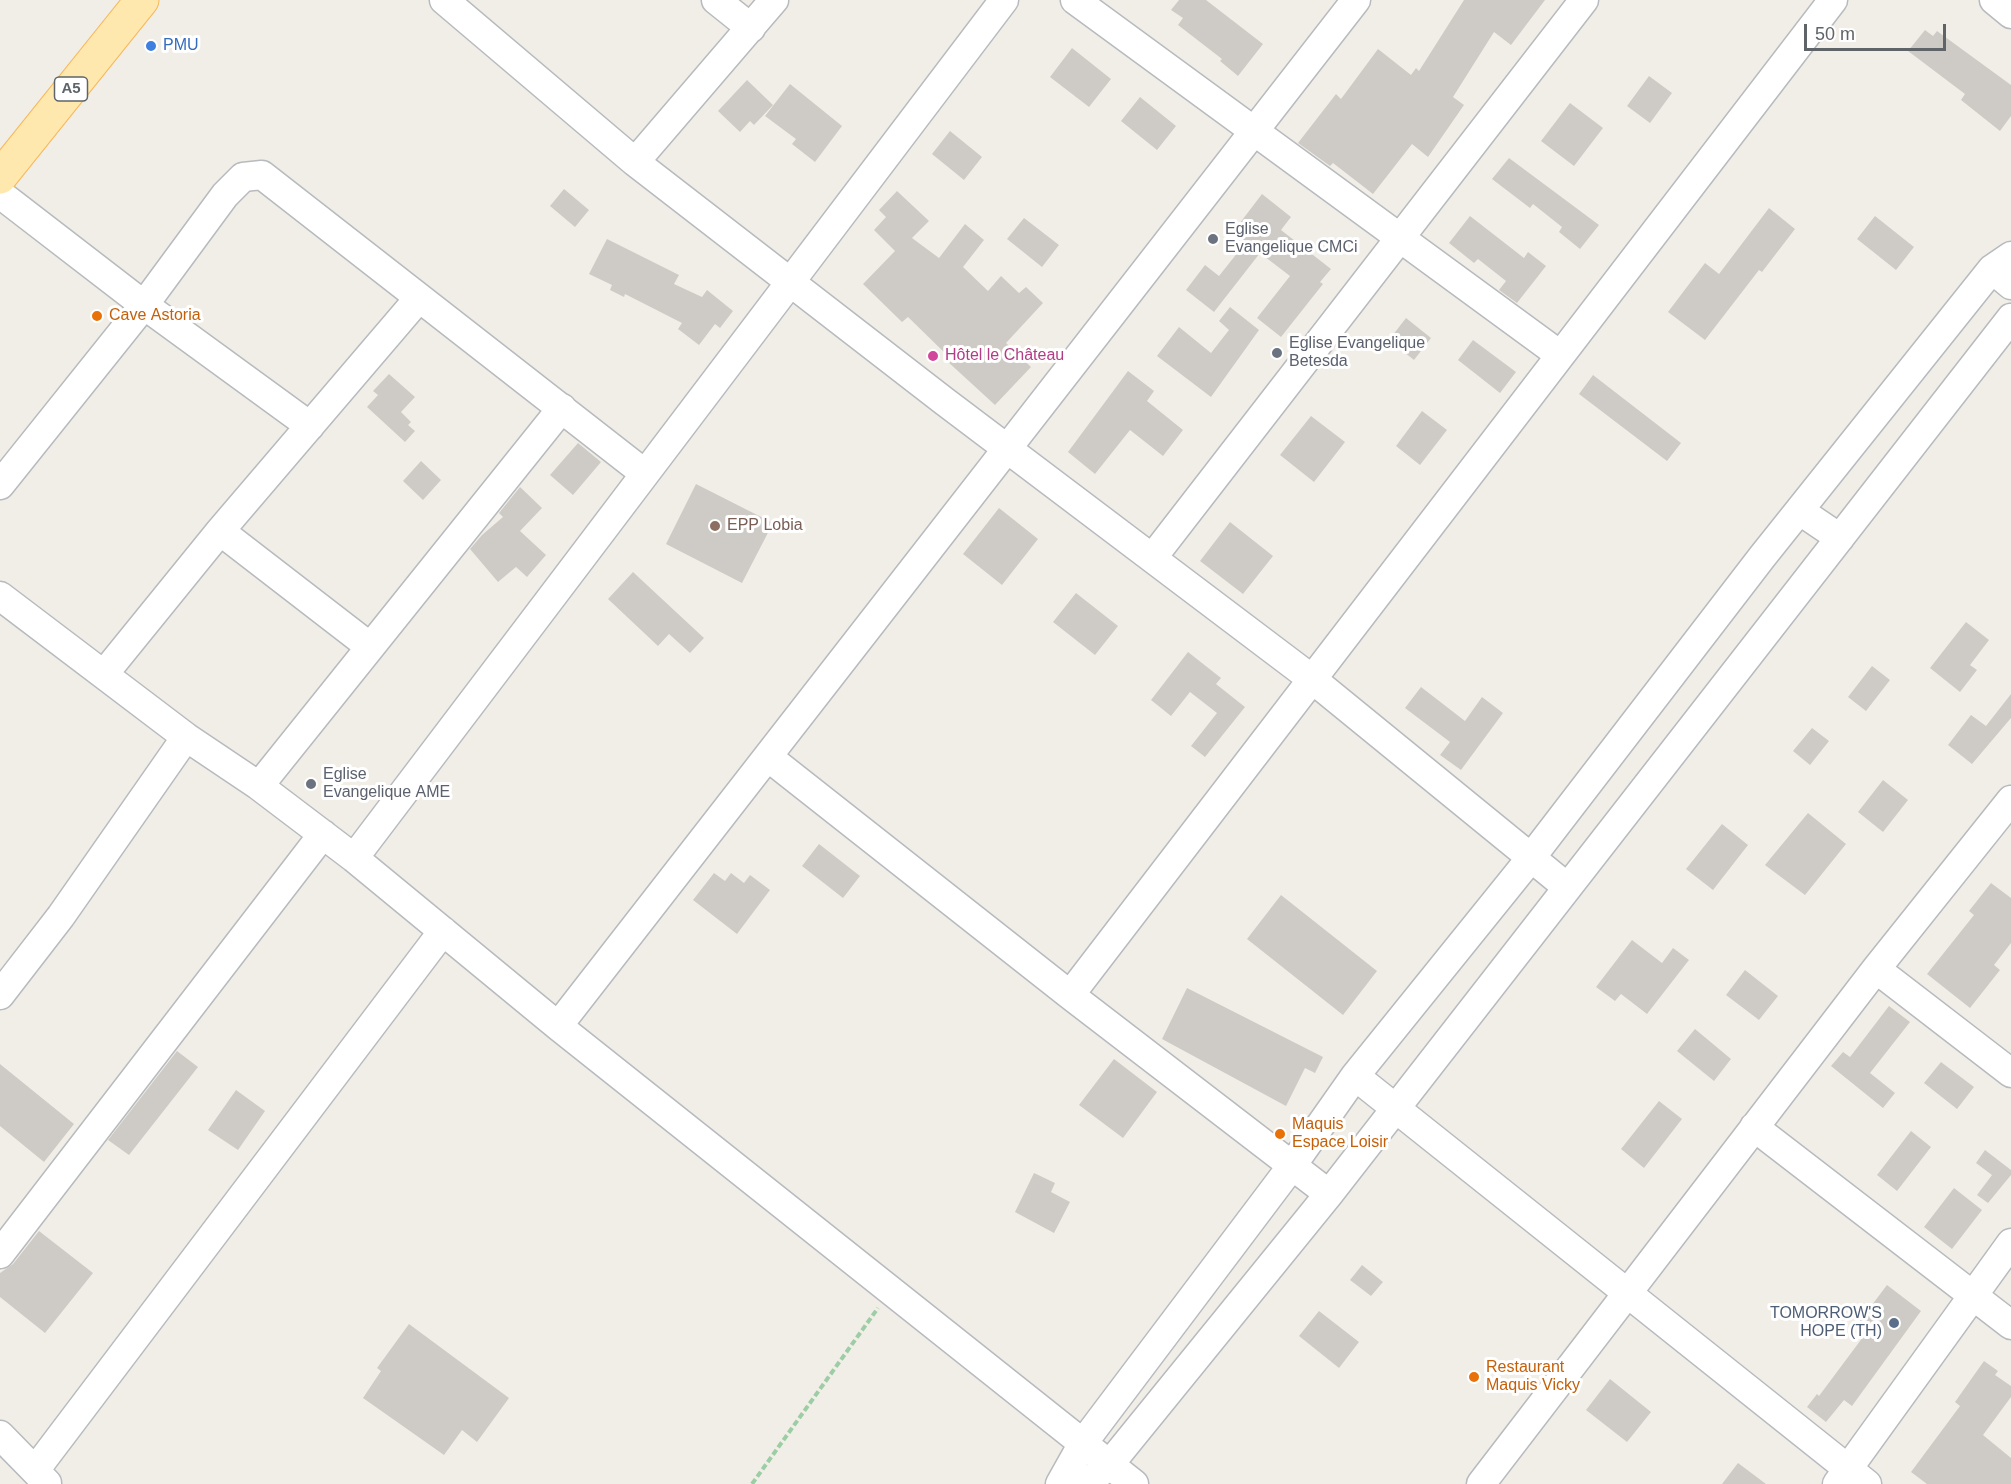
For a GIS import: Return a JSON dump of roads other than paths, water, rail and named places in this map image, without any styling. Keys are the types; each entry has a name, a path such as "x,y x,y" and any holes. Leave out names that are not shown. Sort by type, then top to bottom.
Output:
{"main road":[{"name":"A5","path":"0,177 142,0"}],"street":[{"path":"444,0 635,162 789,283 1312,679 1567,887"},
{"path":"716,0 751,28"},
{"path":"635,162 774,0"},
{"path":"354,858 1004,0"},
{"path":"1075,0 1560,355"},
{"path":"558,1026 1006,448 1255,133 1356,0"},
{"path":"1153,557 1584,0"},
{"path":"1994,0 2011,14"},
{"path":"1070,995 1560,355 1818,7"},
{"path":"0,484 144,305 225,195 243,177 262,175 644,473"},
{"path":"0,194 144,305 310,426"},
{"path":"1060,1484 1083,1443 1292,1167 1355,1076 1530,859 1800,511 2005,270"},
{"path":"104,674 220,531 418,298"},
{"path":"1086,1484 1109,1465 1329,1194 1567,887 1802,590 1839,538 2011,318"},
{"path":"259,786 562,408"},
{"path":"1800,511 1839,538"},
{"path":"220,531 369,646"},
{"path":"0,596 186,737 259,786 354,858 558,1026 1134,1484"},
{"path":"0,995 61,916 186,737"},
{"path":"768,757 1070,995 1329,1194"},
{"path":"1487,1482 1625,1293 1876,969 2009,806"},
{"path":"0,1254 323,834"},
{"path":"0,1435 42,1476 443,932"},
{"path":"1876,969 2011,1073"},
{"path":"1355,1076 1625,1293 1851,1479 2011,1244"},
{"path":"1754,1127 2011,1325"}],"place":[{"name":"PMU","path":"151,46"},
{"name":"Eglise Evangelique CMCi","path":"1213,239"},
{"name":"Cave Astoria","path":"97,316"},
{"name":"Eglise Evangelique Betesda","path":"1277,353"},
{"name":"Hôtel le Château","path":"933,356"},
{"name":"EPP Lobia","path":"715,526"},
{"name":"Eglise Evangelique AME","path":"311,784"},
{"name":"Maquis Espace Loisir","path":"1280,1134"},
{"name":"TOMORROW'S HOPE (TH)","path":"1894,1323"},
{"name":"Restaurant Maquis Vicky","path":"1474,1377"}]}
